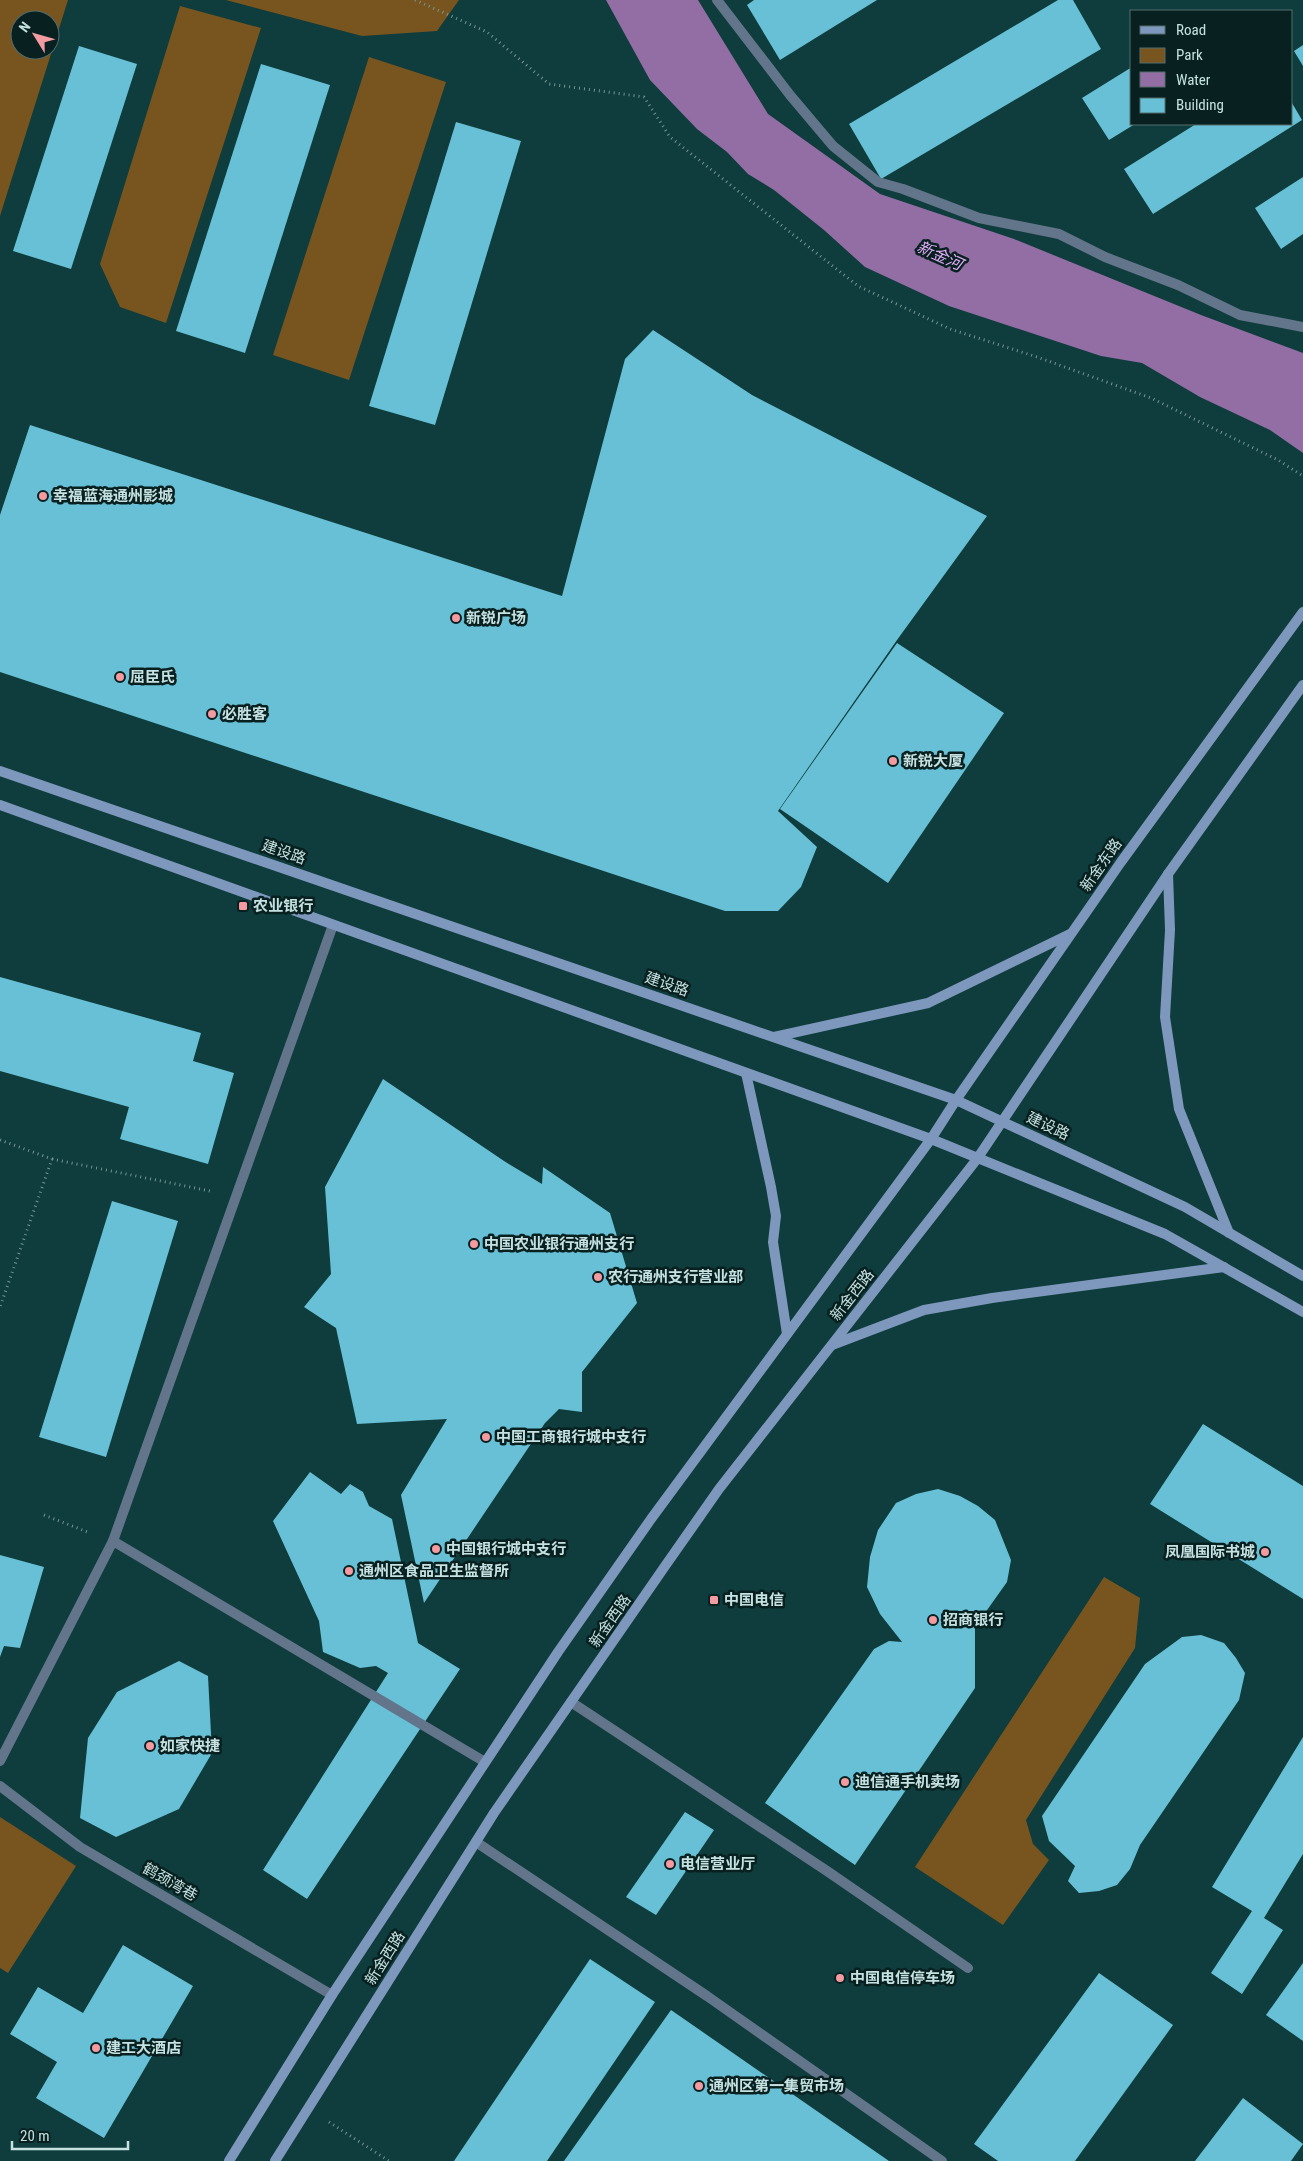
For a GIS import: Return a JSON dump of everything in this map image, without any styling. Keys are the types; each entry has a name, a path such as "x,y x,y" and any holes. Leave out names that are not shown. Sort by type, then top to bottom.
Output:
{"street":[{"path":"717,0 790,95 834,146 878,182 903,189 978,218 1059,234 1105,258 1178,285 1240,315 1303,327"},
{"name":"新金东路","path":"931,1139 1071,934 1303,612"},
{"path":"1003,1122 1168,874 1303,685"},
{"name":"建设路","path":"0,771 956,1100 1185,1207 1303,1276"},
{"path":"0,805 931,1139 1165,1234 1303,1312"},
{"path":"1168,874 1170,930 1165,1017 1179,1109 1229,1232"},
{"path":"0,1761 113,1542 333,924"},
{"path":"774,1037 928,1002 1071,934"},
{"path":"746,1073 776,1216 773,1242 788,1334"},
{"name":"新金西路","path":"275,2161 476,1842 719,1490 977,1159 1003,1122"},
{"name":"新金西路","path":"229,2161 332,1994 558,1652 651,1519 931,1139"},
{"path":"831,1346 924,1310 992,1298 1224,1267"},
{"path":"113,1542 485,1762"},
{"path":"571,1702 827,1871 968,1968"},
{"name":"鹤颈湾巷","path":"0,1786 80,1847 332,1994"},
{"path":"476,1842 707,1996 942,2161"}],"path":[{"path":"415,0 487,32 550,84 644,97 670,137 858,286 950,329 1038,357 1151,398 1278,460 1303,476"},
{"path":"0,1140 52,1160 236,1197"},
{"path":"0,1308 52,1160"},
{"path":"44,1515 113,1542"},
{"path":"308,2108 388,2161"}],"green space":[{"path":"0,0 68,0 60,25 60,10 10,10 10,60 49,60 0,216"},
{"path":"226,0 459,0 437,31 362,36"},
{"path":"180,6 261,28 166,323 120,307 100,264"},
{"path":"369,57 446,82 349,380 273,355"},
{"path":"1104,1577 1140,1598 1135,1648 1026,1820 1033,1844 1049,1860 1003,1925 915,1867"},
{"path":"0,1817 76,1866 8,1973 0,1968"}],"water":[{"name":"新金河","path":"606,0 698,0 768,114 880,194 1014,239 1201,315 1303,353 1303,453 1270,430 1200,397 1142,363 1101,356 949,306 865,267 824,230 774,190 748,174 727,152 697,129 650,80"}],"building":[{"path":"754,0 877,0 780,60 747,5"},
{"path":"1058,0 1073,0 1101,49 881,179 849,124"},
{"path":"1303,45 1303,66 1294,51"},
{"path":"79,46 137,64 71,269 13,251"},
{"path":"261,64 330,85 245,353 176,331"},
{"path":"1130,68 1130,125 1133,125 1109,140 1082,98"},
{"path":"1293,105 1302,120 1153,214 1124,169 1194,125 1293,125"},
{"path":"456,122 521,141 435,425 369,406"},
{"path":"1303,177 1303,234 1281,249 1255,208"},
{"name":"新锐广场","path":"653,330 752,395 987,516 897,640 778,811 817,847 801,887 778,911 725,911 0,672 0,515 30,425 562,596 625,359"},
{"name":"新锐大厦","path":"897,643 1004,713 888,883 780,809"},
{"path":"0,977 201,1033 193,1061 234,1073 208,1164 120,1139 129,1107 0,1071"},
{"name":"中国农业银行通州支行","path":"383,1079 504,1161 542,1184 543,1167 610,1213 637,1303 582,1372 582,1412 559,1409 545,1423 424,1603 401,1495 447,1419 357,1424 336,1328 304,1307 331,1274 325,1187"},
{"path":"112,1201 178,1221 106,1457 39,1437"},
{"name":"凤凰国际书城","path":"1203,1424 1303,1486 1303,1599 1150,1504"},
{"path":"310,1472 341,1494 350,1484 363,1492 369,1506 392,1519 418,1643 460,1669 307,1899 263,1870 388,1673 376,1666 360,1668 323,1652 319,1621 273,1521"},
{"name":"招商银行","path":"938,1489 960,1496 978,1506 995,1520 1011,1560 1007,1582 975,1627 975,1688 855,1865 765,1803 874,1649 889,1641 902,1642 880,1614 867,1587 870,1557 878,1530 896,1503 916,1494"},
{"path":"0,1555 44,1567 20,1648 4,1646 0,1657"},
{"path":"1201,1635 1224,1643 1245,1673 1239,1700 1140,1845 1130,1869 1117,1885 1099,1891 1079,1893 1068,1881 1075,1866 1049,1841 1042,1816 1145,1664 1182,1637"},
{"name":"如家快捷","path":"179,1661 208,1676 212,1753 179,1809 116,1837 80,1818 88,1738 117,1692"},
{"path":"1303,1737 1303,1854 1264,1918 1283,1930 1242,1994 1211,1973 1252,1911 1212,1887"},
{"name":"电信营业厅","path":"685,1812 714,1830 656,1915 626,1897"},
{"name":"建工大酒店","path":"123,1945 193,1986 104,2138 36,2098 57,2062 10,2034 38,1987 83,2013"},
{"path":"590,1959 655,2002 547,2161 454,2161"},
{"path":"1303,1963 1303,2041 1266,2015"},
{"path":"1099,1973 1173,2025 1075,2161 998,2161 974,2144"},
{"name":"通州区第一集贸市场","path":"671,2010 889,2161 564,2161"},
{"path":"1243,2098 1303,2144 1291,2161 1195,2161"}],"place":[{"name":"幸福蓝海通州影城","path":"43,496"},
{"name":"新锐广场","path":"456,618"},
{"name":"屈臣氏","path":"120,677"},
{"name":"必胜客","path":"212,714"},
{"name":"新锐大厦","path":"893,761"},
{"name":"农业银行","path":"243,906"},
{"name":"中国农业银行通州支行","path":"474,1244"},
{"name":"农行通州支行营业部","path":"598,1277"},
{"name":"中国工商银行城中支行","path":"486,1437"},
{"name":"中国银行城中支行","path":"436,1549"},
{"name":"凤凰国际书城","path":"1265,1552"},
{"name":"通州区食品卫生监督所","path":"349,1571"},
{"name":"中国电信","path":"714,1600"},
{"name":"招商银行","path":"933,1620"},
{"name":"如家快捷","path":"150,1746"},
{"name":"迪信通手机卖场","path":"845,1782"},
{"name":"电信营业厅","path":"670,1864"},
{"name":"中国电信停车场","path":"840,1978"},
{"name":"建工大酒店","path":"96,2048"},
{"name":"通州区第一集贸市场","path":"699,2086"}]}
